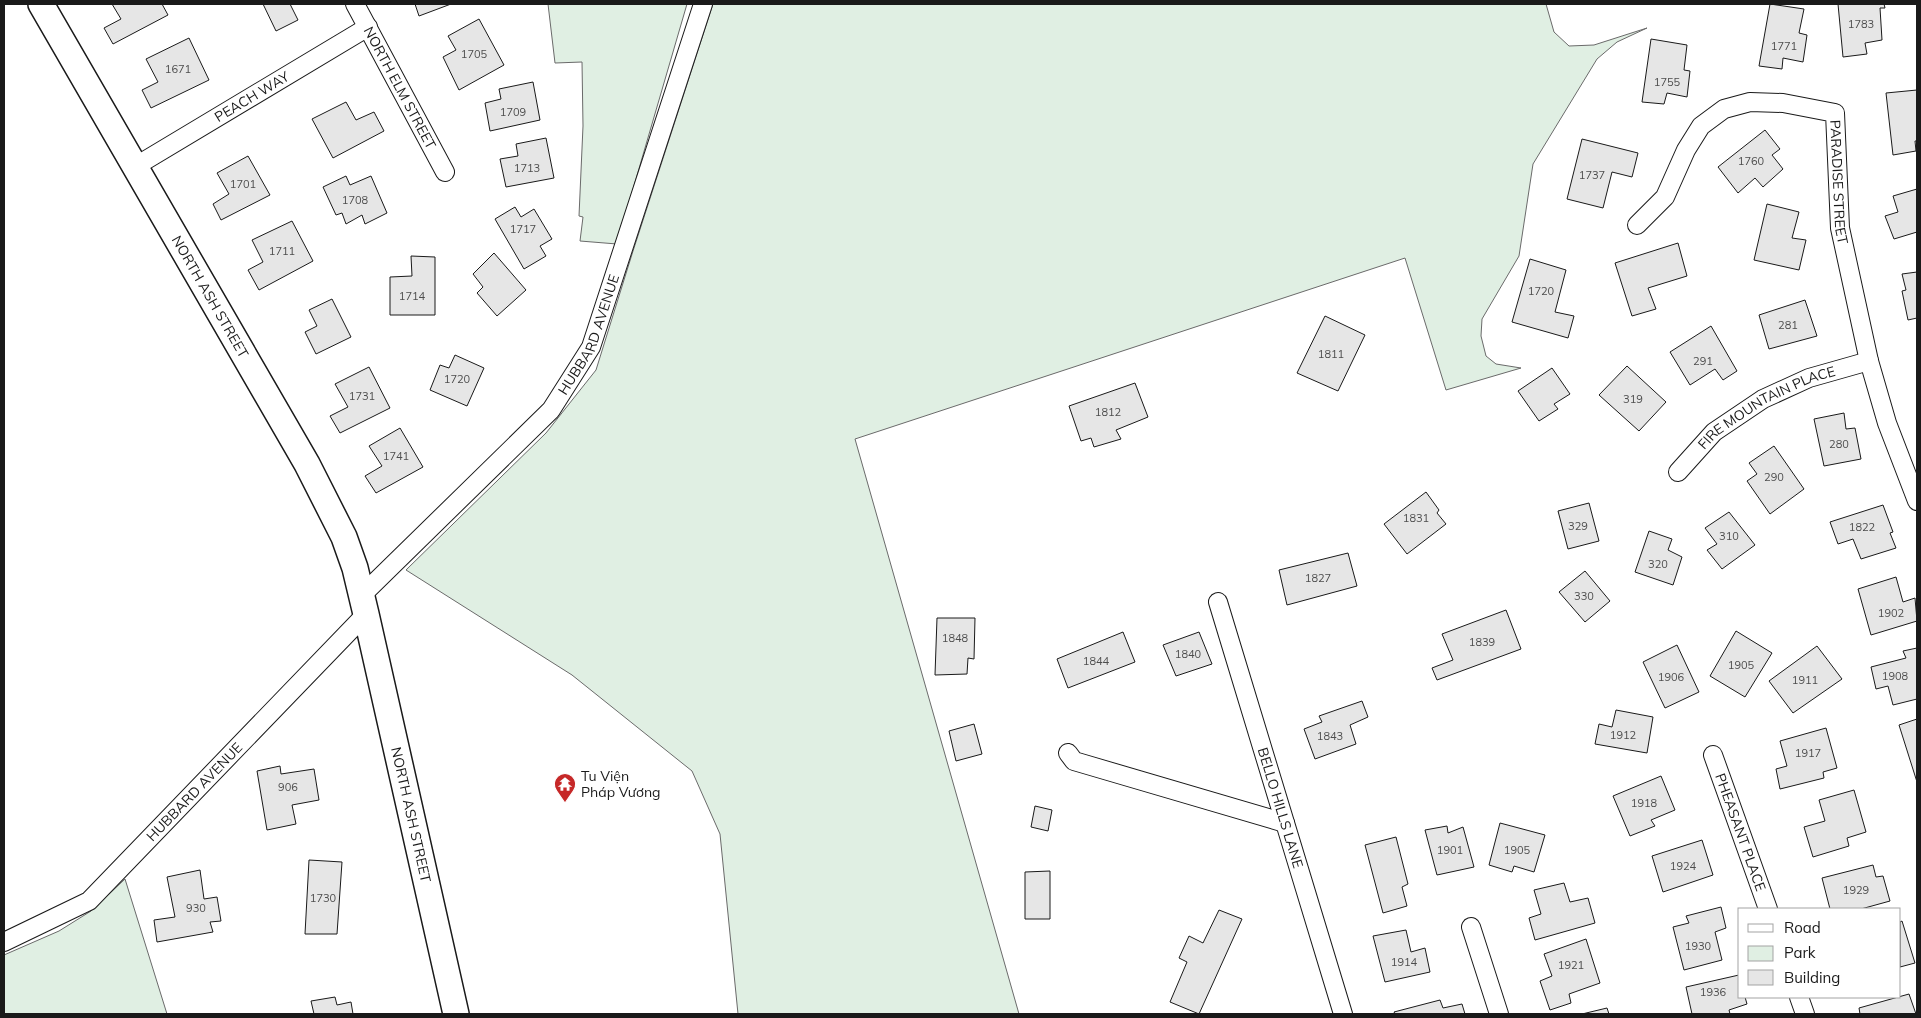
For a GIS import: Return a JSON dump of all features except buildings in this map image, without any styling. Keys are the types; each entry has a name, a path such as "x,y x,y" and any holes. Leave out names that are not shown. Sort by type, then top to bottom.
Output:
{"main road":[{"name":"NORTH ASH STREET","path":"41,4 307,464 344,537 355,568 364,605 456,1014"}],"street":[{"name":"NORTH ELM STREET","path":"355,4 445,172"},
{"name":"HUBBARD AVENUE","path":"4,942 90,901 364,605 551,410 591,346 703,4"},
{"name":"PEACH WAY","path":"136,166 368,27"},
{"name":"PARADISE STREET","path":"1637,225 1665,197 1686,150 1700,126 1724,109 1750,102 1783,103 1835,113 1840,228 1869,361 1888,423 1917,501"},
{"name":"FIRE MOUNTAIN PLACE","path":"1678,472 1714,432 1763,399 1809,378 1869,361"},
{"name":"BELLO HILLS LANE","path":"1218,602 1342,1014"},
{"path":"1068,753 1074,761 1285,823"},
{"name":"PHEASANT PLACE","path":"1713,755 1768,908"},
{"path":"1471,927 1499,1014"},
{"path":"1799,998 1805,1014"}],"green space":[{"path":"548,4 687,4 617,244 580,241 583,217 579,216 583,126 582,62 555,63"},
{"path":"713,4 1546,4 1554,32 1569,46 1594,45 1647,28 1617,42 1597,59 1533,164 1519,256 1482,319 1481,336 1486,356 1496,364 1521,368 1446,390 1405,258 855,439 1019,1014 738,1014 720,834 692,771 572,675 406,570 546,433 596,370"},
{"path":"125,879 167,1014 4,1014 4,955 59,931 91,911"}],"place":[{"name":"Tu Viện Pháp Vương","path":"565,803"}]}
